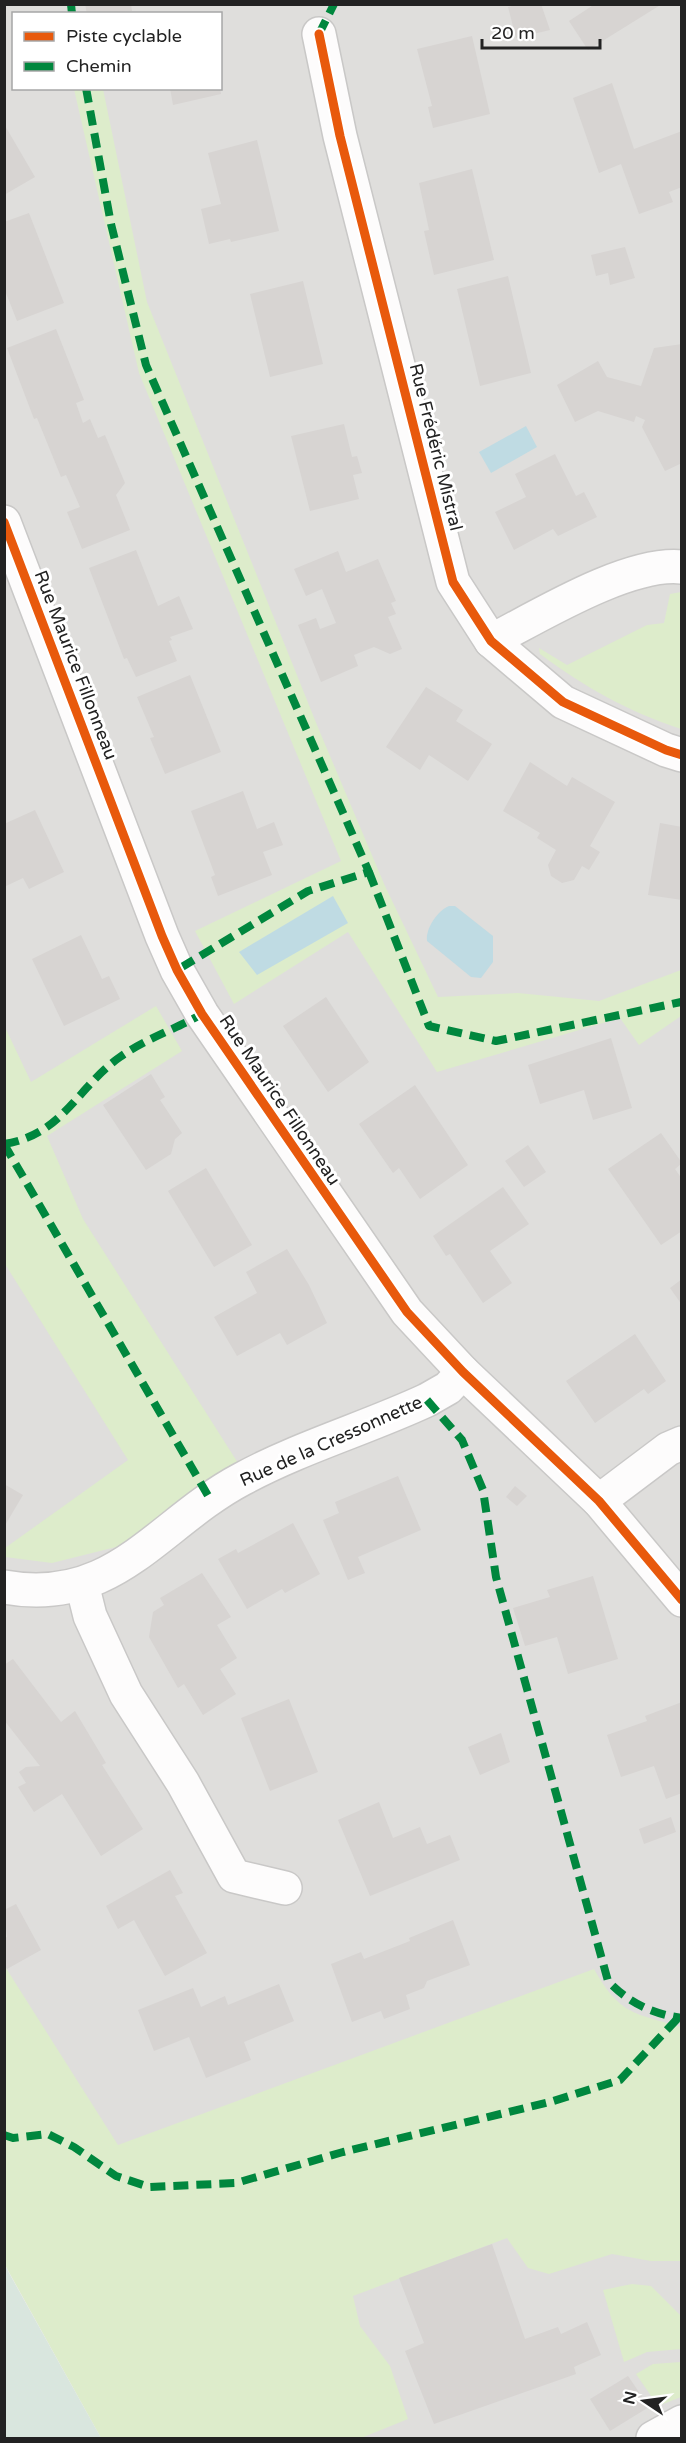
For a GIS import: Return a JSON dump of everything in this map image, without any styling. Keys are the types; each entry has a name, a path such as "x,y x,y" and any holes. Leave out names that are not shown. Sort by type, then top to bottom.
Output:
{"street":[{"name":"Rue Frédéric Mistral","path":"319,34 340,136 453,582 491,641 562,702 681,755"},
{"name":"Rue Maurice Fillonneau","path":"4,522 162,936 177,970 202,1014 407,1312 463,1372 599,1501 681,1600"},
{"path":"491,641 592,588 664,565 681,567"},
{"name":"Rue de la Cressonnette","path":"4,1587 36,1591 81,1584 105,1576 133,1559 210,1499 241,1479 427,1400 448,1388 463,1372"},
{"path":"599,1501 668,1449 681,1443"},
{"path":"81,1584 90,1616 126,1694 183,1783 234,1876 285,1888"},
{"path":"653,2439 681,2422"}],"shaded area":[{"path":"5,5 681,5 681,2438 240,2438 5,2012"},
{"path":"5,2265 9,2273 101,2438 5,2438"}],"green space":[{"path":"74,90 103,90 147,302 319,730 385,886 438,997 518,993 599,1001 681,970 681,1016 639,1045 620,1018 437,1072 348,932 234,1004 195,931 341,861 139,373"},
{"path":"681,592 681,729 608,698 540,654 539,648 567,665 647,625 664,623 670,594"},
{"path":"156,1006 182,1051 47,1136 83,1219 238,1463 225,1468 120,1546 52,1563 5,1557 5,1548 128,1460 5,1264 4,1025 31,1082"},
{"path":"4,1965 118,2145 594,1969 612,1996 630,2010 681,2027 681,2261 651,2261 612,2254 549,2274 528,2268 507,2238 353,2296 360,2326 390,2366 408,2419 361,2438 101,2438 5,2265"},
{"path":"632,2284 651,2286 681,2316 681,2349 647,2352 624,2362 603,2290"},
{"path":"681,2362 681,2397 658,2406 636,2374 653,2364"}],"water":[{"path":"526,426 537,447 491,473 479,452"},
{"path":"333,896 348,923 257,975 239,952"},
{"path":"449,906 455,906 493,936 493,962 481,978 471,977 427,941 428,931 433,921 441,911"}],"building":[{"path":"85,4 131,4 132,11 117,12 87,12"},
{"path":"520,4 541,4 550,30 516,38 508,7"},
{"path":"595,4 662,4 588,50 569,21"},
{"path":"472,36 490,114 433,128 428,107 432,106 417,49"},
{"path":"612,83 634,149 682,131 682,187 669,192 673,202 639,214 621,164 599,173 573,98"},
{"path":"170,90 220,90 221,94 173,105"},
{"path":"4,124 35,177 4,195"},
{"path":"257,140 279,231 231,242 230,239 209,244 201,209 221,204 208,153"},
{"path":"472,169 494,260 434,275 424,231 429,230 419,183"},
{"path":"29,213 64,303 17,321 4,288 4,222"},
{"path":"625,247 635,278 610,285 608,273 596,276 591,255"},
{"path":"508,276 531,373 480,386 457,289"},
{"path":"303,281 323,364 270,377 250,294"},
{"path":"56,329 84,400 76,403 83,423 90,419 98,438 105,435 125,483 116,495 130,530 82,549 67,512 80,507 66,475 61,477 37,418 34,419 7,348"},
{"path":"682,344 682,463 665,471 642,427 645,420 636,416 634,422 598,411 575,422 557,385 598,361 607,377 641,386 654,348"},
{"path":"344,424 352,457 357,456 362,473 353,475 359,499 310,511 291,436"},
{"path":"555,454 576,496 584,492 597,517 558,536 553,529 514,550 495,512 526,497 515,474"},
{"path":"136,550 158,606 179,596 193,629 170,637 172,640 169,641 177,661 136,677 127,658 124,659 89,568"},
{"path":"338,551 346,572 378,559 396,601 391,603 396,614 388,617 402,649 390,654 374,647 354,655 358,666 321,682 298,625 316,618 320,629 336,623 322,589 306,596 294,569"},
{"path":"190,675 221,752 165,774 150,738 154,737 137,697"},
{"path":"426,687 463,710 456,721 492,744 468,781 429,755 420,770 386,747"},
{"path":"530,762 567,786 572,777 615,802 590,846 600,852 589,870 582,866 574,880 562,883 551,876 548,865 556,850 537,838 540,833 503,811"},
{"path":"243,791 257,829 274,822 283,845 263,852 272,875 218,896 211,877 215,875 191,811"},
{"path":"35,810 64,872 29,889 23,878 4,887 4,824"},
{"path":"660,823 682,827 682,900 648,895"},
{"path":"81,935 102,979 109,976 120,999 64,1026 32,959"},
{"path":"326,997 369,1062 328,1092 283,1026"},
{"path":"611,1038 632,1108 593,1120 584,1090 540,1104 528,1065"},
{"path":"151,1074 165,1097 160,1100 182,1133 175,1139 171,1154 146,1170 103,1105"},
{"path":"415,1085 468,1165 420,1199 399,1168 393,1173 359,1124"},
{"path":"661,1133 682,1163 675,1169 682,1179 682,1231 661,1245 608,1169"},
{"path":"528,1145 546,1172 524,1187 505,1161"},
{"path":"206,1168 252,1245 214,1267 168,1191"},
{"path":"503,1187 529,1224 490,1251 512,1283 483,1303 450,1254 446,1256 433,1236"},
{"path":"287,1249 309,1285 327,1323 287,1345 280,1333 237,1356 214,1317 257,1293 246,1272"},
{"path":"682,1279 682,1305 670,1288"},
{"path":"635,1334 666,1381 648,1394 644,1389 595,1423 566,1381"},
{"path":"398,1476 421,1530 358,1557 365,1573 348,1580 323,1520 339,1513 335,1502"},
{"path":"4,1484 23,1495 4,1527"},
{"path":"515,1486 527,1496 517,1506 506,1497"},
{"path":"293,1523 320,1574 285,1593 282,1589 247,1609 218,1559 236,1549 238,1553"},
{"path":"202,1573 231,1617 217,1625 237,1658 220,1669 236,1694 203,1715 184,1684 178,1688 149,1637 153,1612 164,1605 160,1598"},
{"path":"593,1576 618,1659 568,1674 557,1637 525,1646 513,1608 550,1597 547,1590"},
{"path":"13,1659 61,1722 75,1711 106,1763 102,1765 143,1829 101,1856 62,1794 34,1812 18,1787 26,1783 19,1772 26,1767 40,1766 4,1720 4,1665"},
{"path":"289,1699 318,1772 270,1791 241,1718"},
{"path":"682,1702 682,1793 666,1799 654,1766 621,1777 607,1735 647,1721 645,1716"},
{"path":"501,1733 510,1762 480,1775 468,1747"},
{"path":"379,1802 393,1838 420,1827 427,1844 450,1835 460,1860 370,1896 338,1820"},
{"path":"671,1817 676,1832 644,1844 639,1829"},
{"path":"170,1870 183,1893 175,1896 207,1953 165,1976 134,1920 118,1929 106,1906"},
{"path":"16,1904 41,1950 7,1969 4,1965 4,1938 7,1937 4,1910"},
{"path":"453,1920 470,1965 427,1981 424,1988 406,1995 410,2009 384,2019 381,2011 352,2022 331,1964 361,1952 364,1959 410,1941 409,1938"},
{"path":"279,1984 294,2021 244,2042 251,2060 206,2078 189,2037 154,2051 138,2010 193,1988 201,2007 225,1996 228,2005"},
{"path":"492,2244 525,2339 558,2327 561,2334 587,2322 601,2355 574,2367 576,2374 434,2424 405,2351 424,2343 399,2278"},
{"path":"628,2376 649,2407 610,2431 590,2399"}],"marked path":[{"path":"71,4 72,12"},
{"path":"319,34 334,4"},
{"path":"86,90 111,224 146,365 369,872 308,891 177,970"},
{"path":"369,872 429,1026 496,1041 681,1002"},
{"path":"4,1144 24,1139 41,1131 56,1120 105,1069 120,1057 202,1014"},
{"path":"4,1144 210,1499"},
{"path":"427,1400 462,1440 483,1490 496,1577 608,1981 641,2006 682,2018"},
{"path":"4,2135 13,2138 48,2134 74,2147 116,2176 149,2187 236,2183 343,2152 550,2102 620,2080 679,2017"}],"cycle path":[{"path":"319,34 340,136 453,582 491,641 563,702 666,750 682,755"},
{"path":"4,522 162,936 177,970 202,1014 407,1312 463,1372 599,1501 682,1600"}]}
